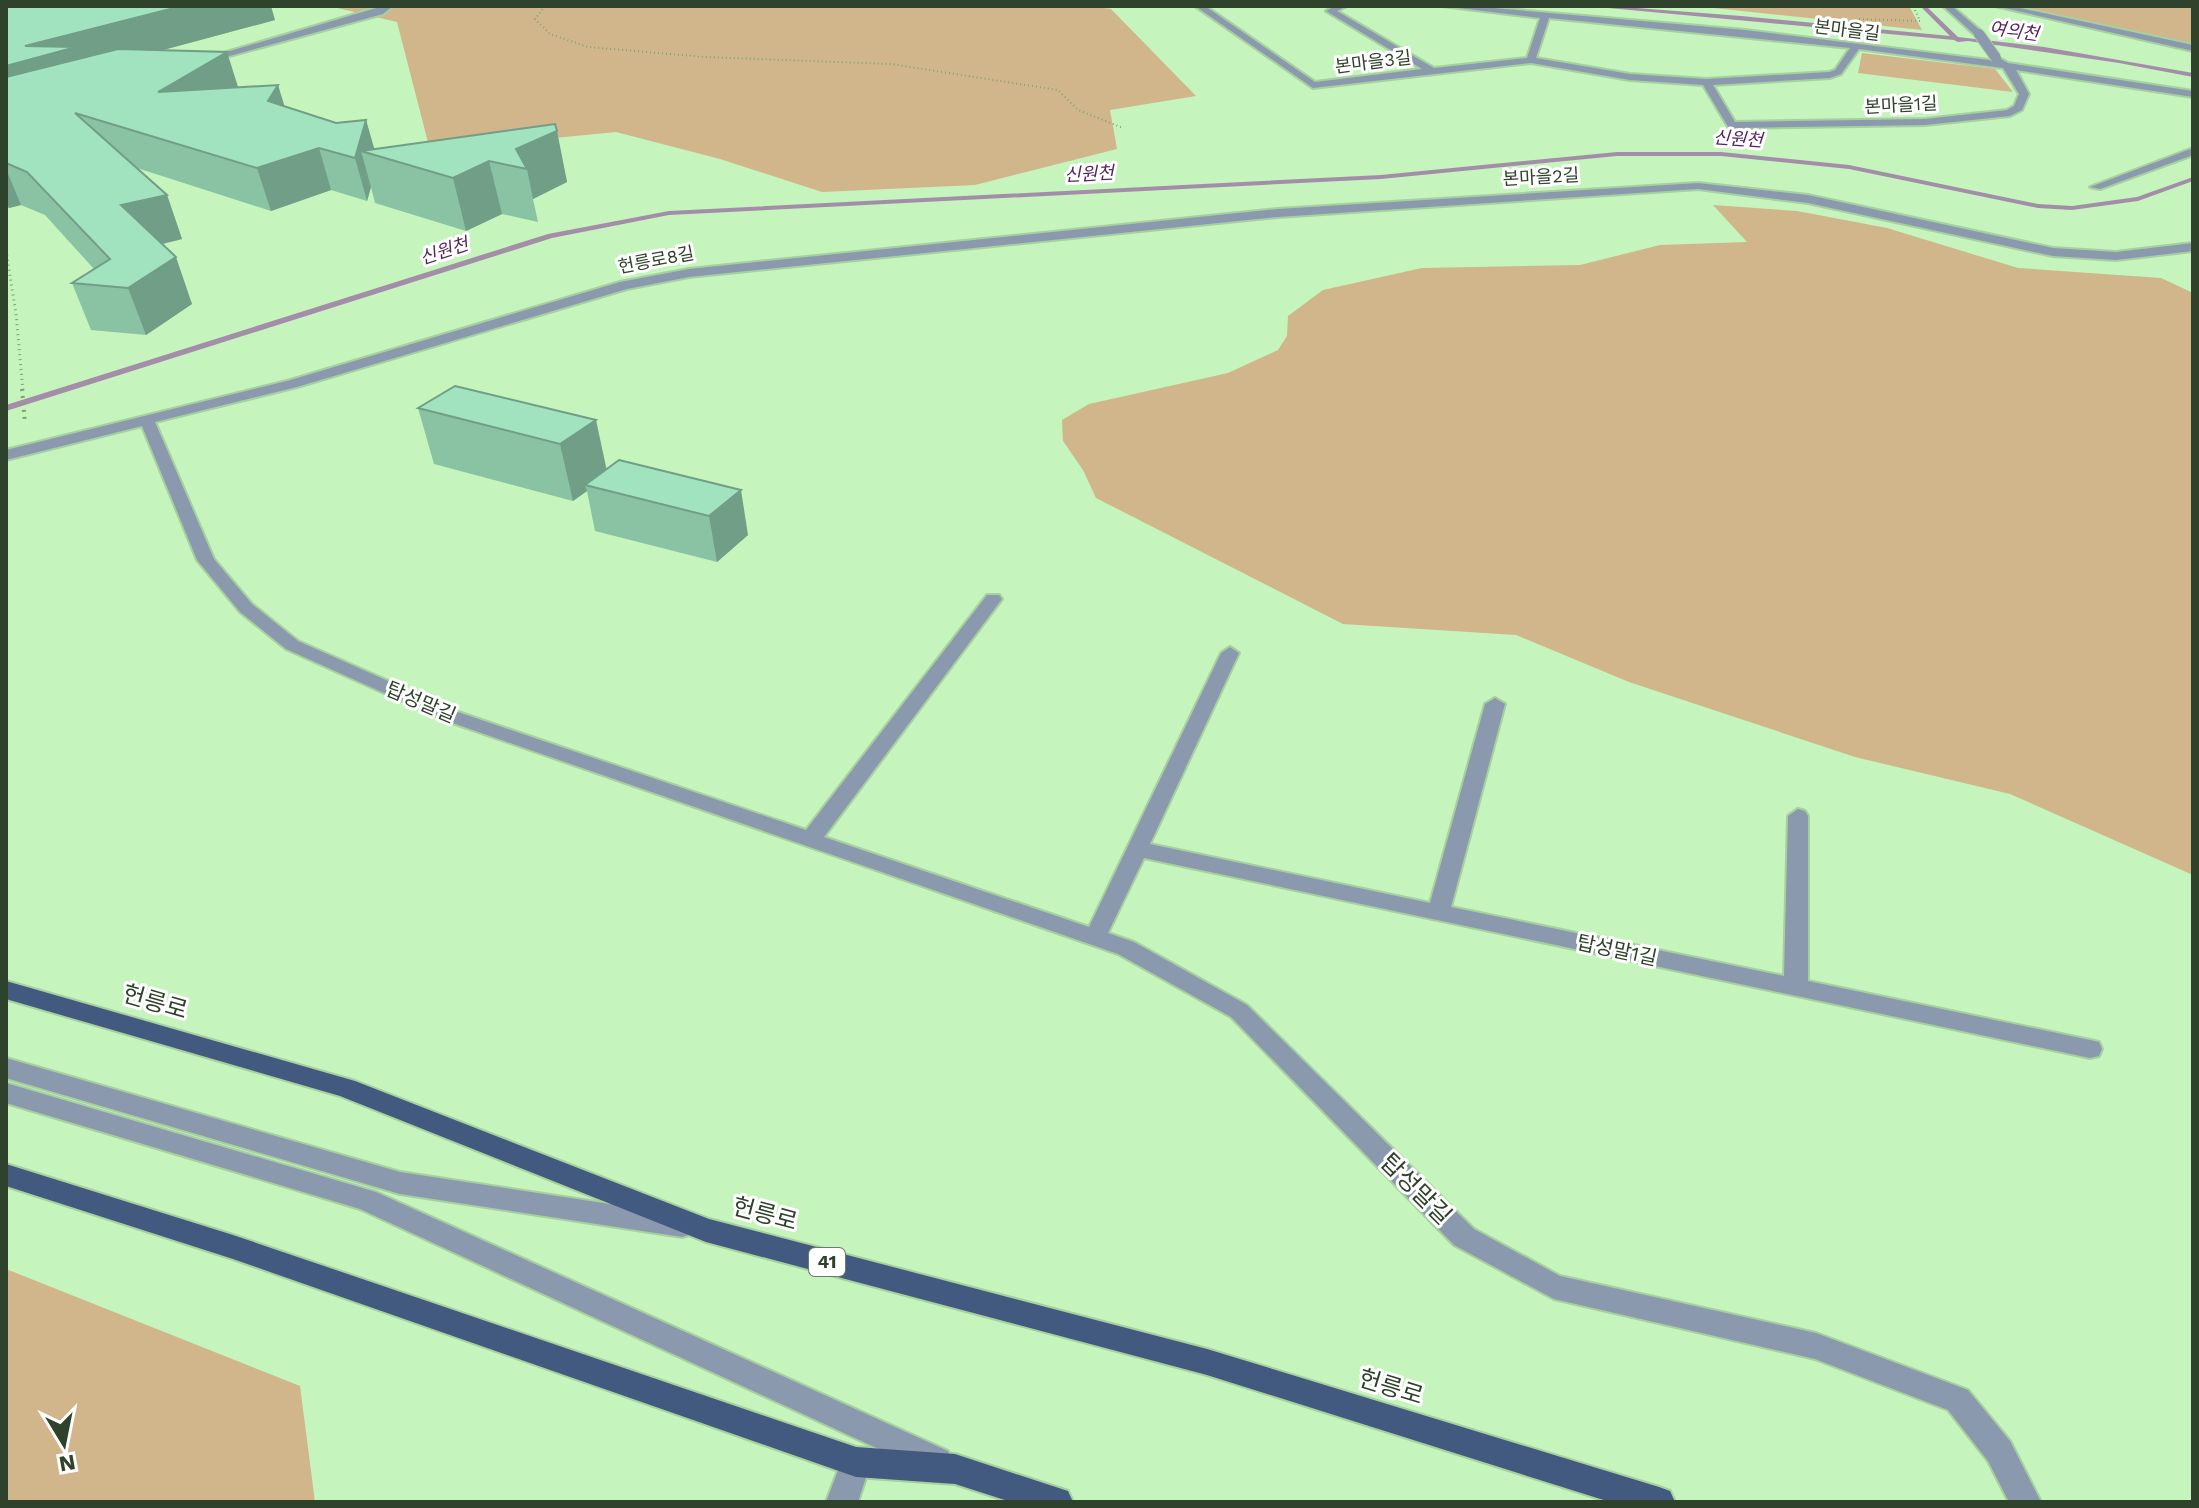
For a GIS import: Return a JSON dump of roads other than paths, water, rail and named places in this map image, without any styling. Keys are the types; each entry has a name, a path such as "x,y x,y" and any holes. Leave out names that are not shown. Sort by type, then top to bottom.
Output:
{"main road":[{"name":"헌릉로","path":"6,990 346,1088 706,1230 1207,1362 1659,1502"},
{"path":"6,1175 233,1247 856,1462 955,1469 1057,1502"}],"street":[{"path":"187,65 380,12 389,6"},
{"name":"본마을3길","path":"1199,6 1313,85 1531,60"},
{"path":"1343,6 1330,11 1432,71"},
{"name":"본마을길","path":"1446,6 1544,18 1681,26 2000,61 2193,94"},
{"path":"1947,6 1979,34 2000,61"},
{"path":"1999,6 2193,48"},
{"path":"1544,18 1531,60 1630,77 1706,82 1830,75 1838,72 1855,47"},
{"name":"본마을1길","path":"1706,82 1735,130 1925,122 2010,113 2018,108 2024,94 2000,61"},
{"path":"2096,187 2193,151"},
{"name":"본마을2길","path":"1333,209 1698,186 1808,199 2053,252 2116,256 2155,254 2193,247"},
{"name":"헌릉로8길","path":"6,455 292,384 625,285 689,273 1333,209"},
{"name":"탑성말길","path":"147,421 206,560 246,608 292,645 451,716 1126,948 1239,1011 1464,1237 1554,1287 1816,1346 1958,1400 1999,1451 2025,1502"},
{"path":"810,840 993,599"},
{"path":"1095,938 1230,653"},
{"path":"1439,912 1495,704"},
{"path":"1796,987 1798,816"},
{"name":"탑성말1길","path":"1137,849 2090,1049"},
{"path":"6,1068 400,1183 706,1230"},
{"path":"6,1093 367,1200 955,1469"},
{"path":"842,1502 856,1462"}],"waterway":[{"name":"여의천","path":"1590,6 1956,38"},
{"path":"1923,6 1956,38"},
{"name":"여의천","path":"1956,38 2044,49 2193,75"},
{"name":"신원천","path":"6,408 551,236 669,213 1381,177 1617,154 1721,154 1849,167 2038,206 2072,208 2138,199 2193,179"}]}
